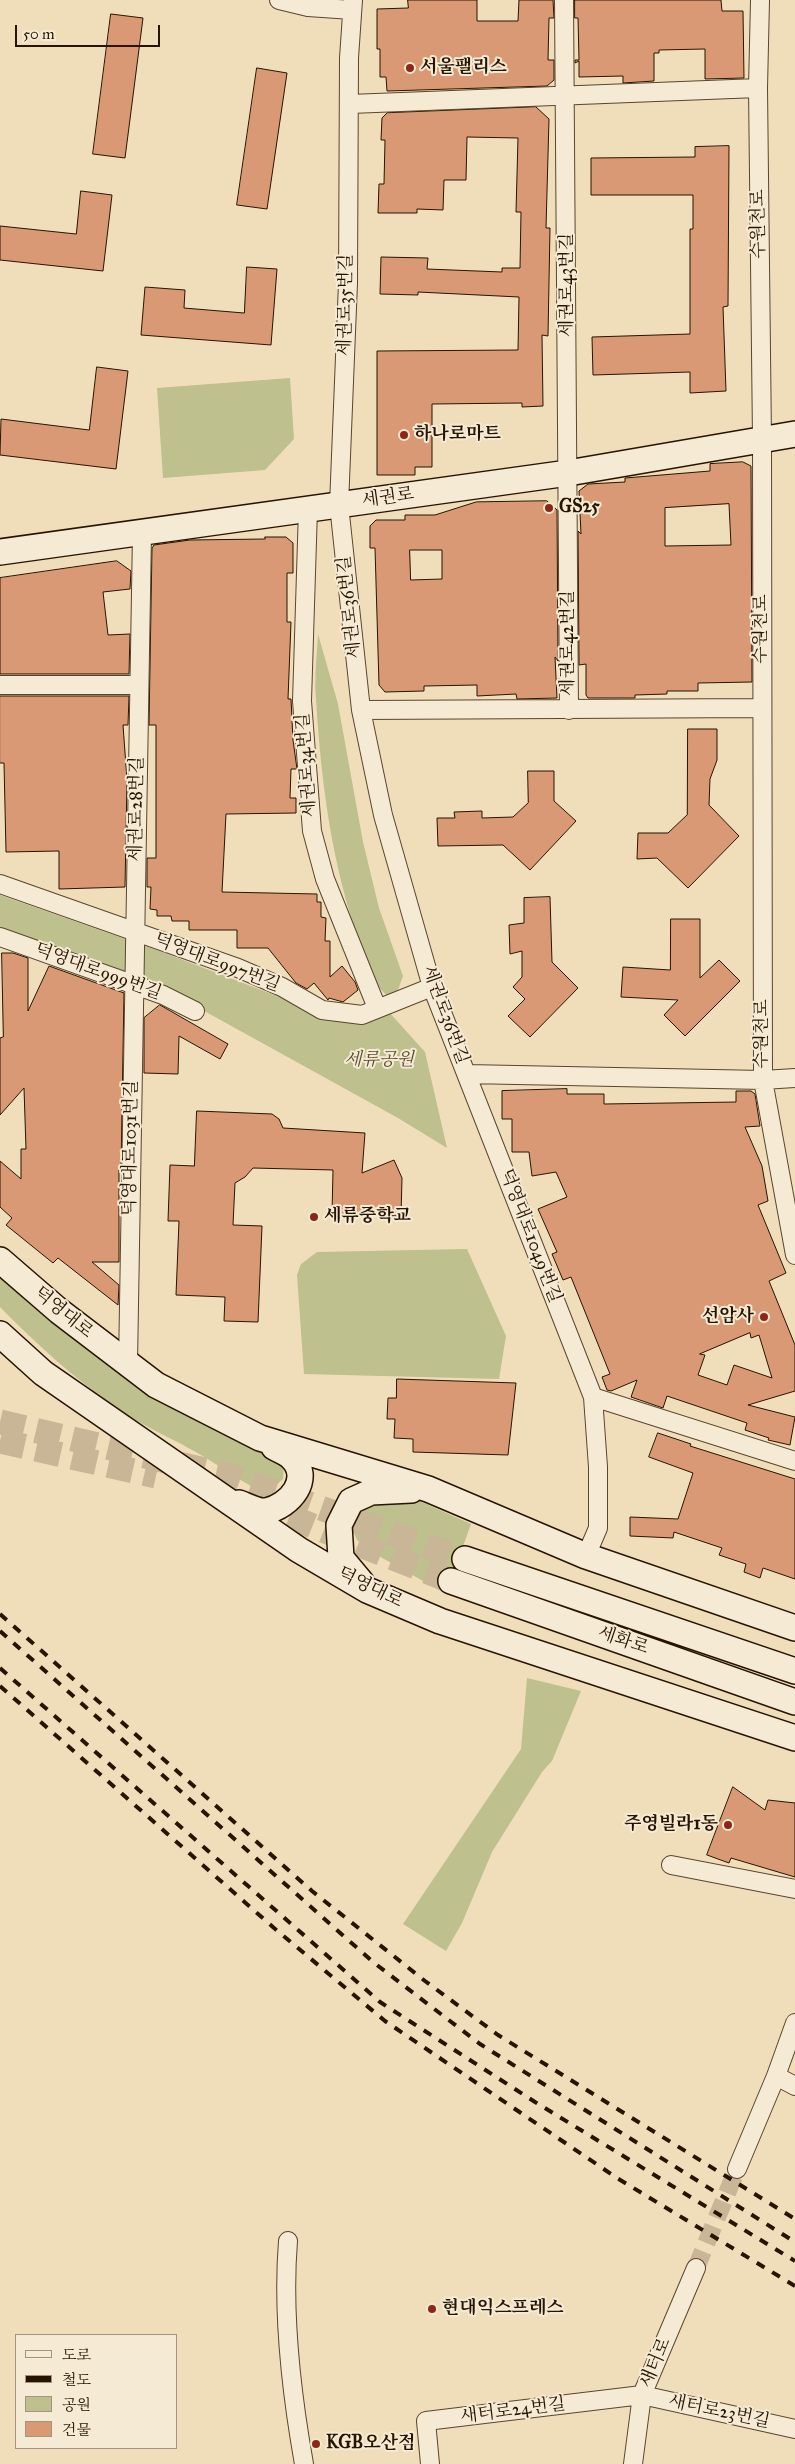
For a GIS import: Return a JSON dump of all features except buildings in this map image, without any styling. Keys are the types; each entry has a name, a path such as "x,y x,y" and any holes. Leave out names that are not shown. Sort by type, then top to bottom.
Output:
{"main road":[{"name":"세권로","path":"0,552 142,534 568,473 777,436"},
{"name":"덕영대로","path":"0,1260 59,1311 156,1385 260,1438 428,1489 586,1556 795,1628"},
{"name":"덕영대로","path":"0,1334 43,1373 299,1550 367,1590 440,1621 795,1738"},
{"path":"223,1498 264,1512 285,1504 294,1495 299,1484 299,1470 292,1457 260,1438"},
{"path":"367,1590 341,1558 339,1525 351,1501 371,1492 428,1489"},
{"name":"세화로","path":"465,1559 795,1671"},
{"name":"세화로","path":"451,1581 795,1702"}],"street":[{"path":"279,0 308,7 331,4 353,5"},
{"name":"세권로43번길","path":"564,0 568,473"},
{"name":"수원천로","path":"760,0 758,88 777,436 762,708 779,1079 795,1254"},
{"name":"세권로35번길","path":"339,505 348,283 349,58 353,5"},
{"path":"350,104 758,88"},
{"name":"세권로42번길","path":"568,473 569,710 762,708"},
{"name":"세권로36번길","path":"339,505 361,710 383,815 432,987 466,1074 779,1079"},
{"name":"세권로34번길","path":"308,510 302,701 312,830 325,879 377,1008"},
{"name":"세권로28번길","path":"136,933 142,534"},
{"path":"0,685 139,685"},
{"path":"361,710 569,710"},
{"name":"덕영대로997번길","path":"0,884 238,968 282,987 322,1010 362,1015 432,987"},
{"name":"덕영대로1031번길","path":"128,1364 136,933"},
{"name":"덕영대로999번길","path":"0,937 163,995 195,1011"},
{"name":"덕영대로1049번길","path":"466,1074 593,1397 598,1468 598,1528 586,1556"},
{"path":"593,1397 795,1461"},
{"path":"671,1865 795,1889"},
{"path":"737,2169 776,2076 795,2022"},
{"path":"776,2076 795,2086"},
{"path":"288,2241 284,2285 294,2412 304,2464"},
{"name":"새터로","path":"633,2464 642,2395 696,2268"},
{"name":"새터로23번길","path":"642,2395 795,2429"},
{"name":"새터로24번길","path":"430,2464 426,2422 642,2395"}],"green space":[{"path":"290,378 294,439 265,470 163,478 157,388"},
{"path":"318,634 338,704 363,842 379,908 403,976 398,990 388,996 374,979 350,914 329,823 321,761 315,683"},
{"name":"세류공원","path":"0,895 162,952 319,1012 389,1012 425,1052 447,1148 398,1118 168,991 0,928"},
{"path":"467,1249 506,1336 499,1379 304,1374 297,1275 301,1264 317,1252"},
{"path":"0,1274 284,1465 283,1479 266,1494 191,1449 138,1422 102,1398 56,1361 0,1307"},
{"path":"404,1494 471,1524 446,1594 377,1555 357,1540 352,1528 353,1515 358,1507"},
{"path":"527,1678 581,1691 552,1761 542,1772 492,1852 462,1923 446,1951 403,1924 521,1749"}],"tunnel":[{"path":"0,1422 230,1476 465,1559"},
{"path":"0,1441 156,1476"},
{"path":"255,1503 451,1581"},
{"path":"696,2268 737,2169"}],"railway":[{"path":"0,1614 312,1891 425,1981 498,2035 795,2219"},
{"path":"0,1631 373,1962 480,2044 795,2242"},
{"path":"0,1668 380,2002 535,2102 795,2261"},
{"path":"0,1686 274,1928 385,2021 617,2178 795,2286"}],"place":[{"name":"서울팰리스","path":"410,68"},
{"name":"하나로마트","path":"404,435"},
{"name":"GS25","path":"549,508"},
{"name":"세류중학교","path":"314,1217"},
{"name":"선암사","path":"764,1317"},
{"name":"주영빌라1동","path":"728,1825"},
{"name":"현대익스프레스","path":"432,2309"},
{"name":"KGB오산점","path":"316,2444"}]}
